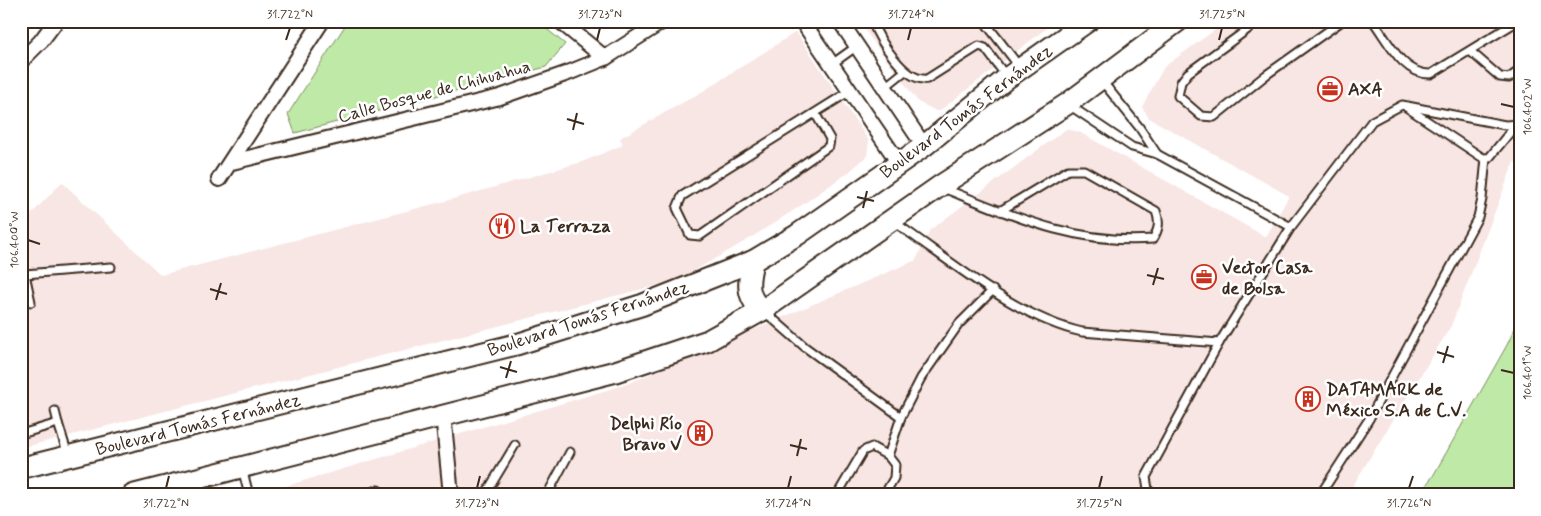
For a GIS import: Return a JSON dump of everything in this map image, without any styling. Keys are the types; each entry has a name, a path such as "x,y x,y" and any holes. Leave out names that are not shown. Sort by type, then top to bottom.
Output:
{"main road":[{"path":"133,495 443,414 614,372 707,341 763,310 940,186 1067,104 1178,21"},
{"name":"Boulevard Tomás Fernández","path":"21,468 518,344 642,305 753,262 797,234 924,146 1014,73 1085,22"},
{"path":"753,262 750,274 750,294 752,301 763,310"}],"street":[{"path":"21,61 41,41 56,21"},
{"path":"219,180 322,21"},
{"path":"560,21 605,58"},
{"name":"Calle Bosque de Chihuahua","path":"232,162 500,97 605,58 663,21"},
{"path":"802,21 898,163"},
{"path":"840,21 924,146"},
{"path":"443,414 451,495"}],"lane":[{"path":"872,21 886,46 905,71 918,78 927,79 979,46 985,48 1014,73"},
{"path":"984,21 1014,73"},
{"path":"1259,21 1188,73 1181,82 1178,96 1201,116 1214,117 1266,75 1342,21"},
{"path":"1373,21 1405,64 1413,71 1422,74 1431,74 1518,21"},
{"path":"832,64 857,46"},
{"path":"1470,51 1500,78 1509,78 1520,70"},
{"path":"885,88 905,71"},
{"path":"1100,79 1139,127 1157,154"},
{"path":"815,113 830,139 829,146 700,236 690,235 677,208 682,196 850,91"},
{"path":"1067,104 1132,147 1157,154 1291,227"},
{"path":"1149,495 1146,477 1219,344 1291,227 1372,121 1402,105 1517,125"},
{"path":"1402,105 1481,157 1486,158"},
{"path":"1320,495 1369,419 1478,217 1486,158 1517,125"},
{"path":"940,186 1000,211 1088,238 1127,241 1153,239 1158,230 1159,219 1156,211 1084,170 1076,169 1068,170 1000,211"},
{"path":"891,220 993,290 1033,314 1065,328 1082,332 1219,344"},
{"path":"31,302 23,273 111,267"},
{"path":"888,456 901,417 921,378 958,324 993,290"},
{"path":"763,310 805,347 901,417"},
{"path":"55,411 68,456"},
{"path":"21,434 58,423"},
{"path":"485,495 515,445"},
{"path":"838,495 864,451 872,447 888,456 895,465 896,471 884,495"},
{"path":"547,495 570,452"},
{"path":"242,467 249,495"},
{"path":"360,495 378,490 385,495"}],"shaded area":[{"path":"858,21 1056,21 938,112 918,102"},
{"path":"1227,21 1520,21 1520,163 1514,162 1451,326 1347,495 256,495 627,384 916,260 930,230 1066,129 1079,132 1266,237 1289,196 1149,118 1142,107 1164,67"},
{"path":"796,32 869,141 867,156 849,172 802,205 749,239 678,280 21,448 21,225 62,182 161,275 453,199 582,162 623,145 620,138 705,90"}],"green space":[{"path":"348,21 537,21 565,44 546,67 295,133 288,114"},
{"path":"1520,317 1520,495 1418,495 1433,476 1507,345"}],"place":[{"name":"AXA","path":"1330,89"},
{"name":"La Terraza","path":"502,226"},
{"name":"Vector Casa de Bolsa","path":"1204,277"},
{"name":"DATAMARK de México S.A de C.V.","path":"1308,399"},
{"name":"Delphi Río Bravo V","path":"700,433"}]}
